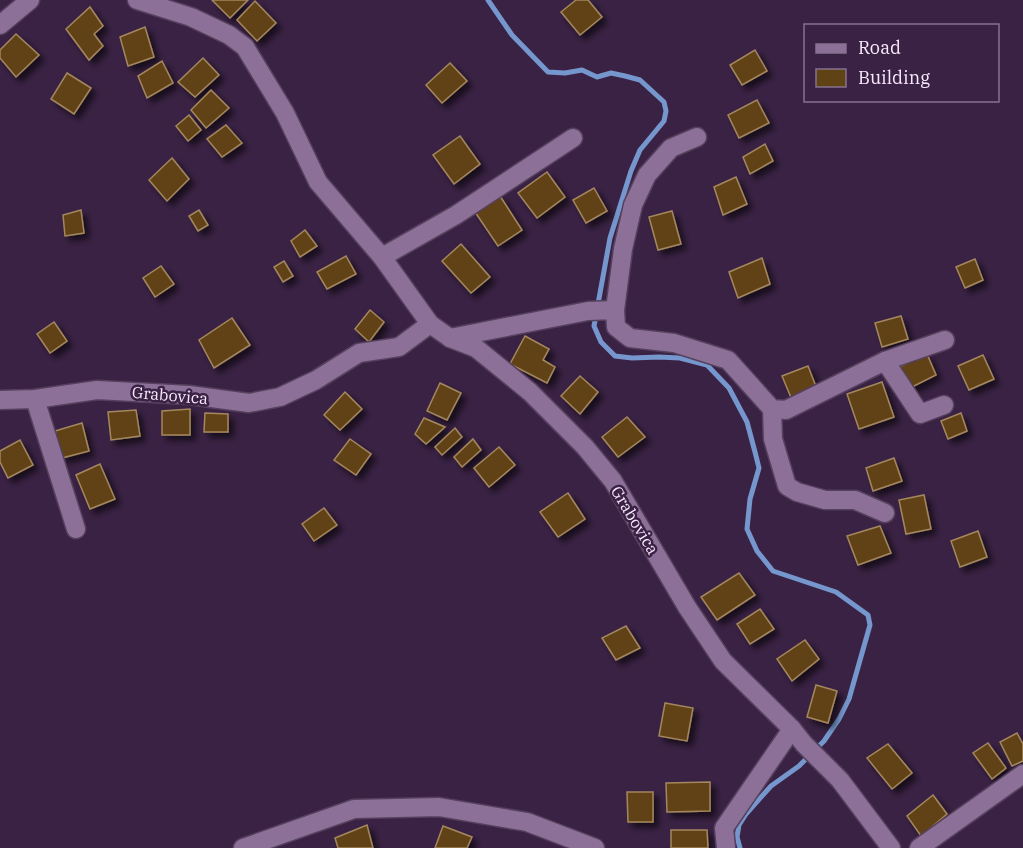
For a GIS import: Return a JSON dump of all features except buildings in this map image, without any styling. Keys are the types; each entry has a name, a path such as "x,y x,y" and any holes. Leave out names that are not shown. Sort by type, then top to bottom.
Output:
{"street":[{"path":"0,25 30,0"},
{"name":"Grabovica","path":"148,1 191,17 229,35 245,47 285,113 318,182 382,256 430,324 450,338 476,348 530,392 585,447 613,482 687,607 723,661 840,780 891,848"},
{"path":"603,311 623,249 633,205 647,175 671,148 697,137"},
{"path":"382,256 456,215 573,138"},
{"path":"450,338 603,311"},
{"path":"603,311 616,327 630,338 674,343 728,360 772,409 786,411 885,361 945,340"},
{"name":"Grabovica","path":"0,400 35,399 97,390 189,395 249,403 280,397 316,380 358,353 399,346 430,324"},
{"path":"885,361 920,414 944,405"},
{"path":"35,399 76,529"},
{"path":"772,409 772,439 787,486 797,492 825,500 855,500 885,513"},
{"path":"726,848 724,828 792,729"},
{"path":"919,848 1023,774"},
{"path":"243,848 354,809 439,807 527,822 563,842 595,848"}],"waterway":[{"path":"488,0 512,35 548,72 565,73 582,70 597,77 611,73 625,76 640,80 664,102 666,111 664,121 640,150 610,238 594,326 601,342 615,356 680,358 707,365 729,388 747,422 759,468 750,499 747,529 757,551 773,571 836,592 868,615 870,625 849,699 839,719 824,741 799,766 771,786 746,814 739,825 737,837 740,848"}]}
